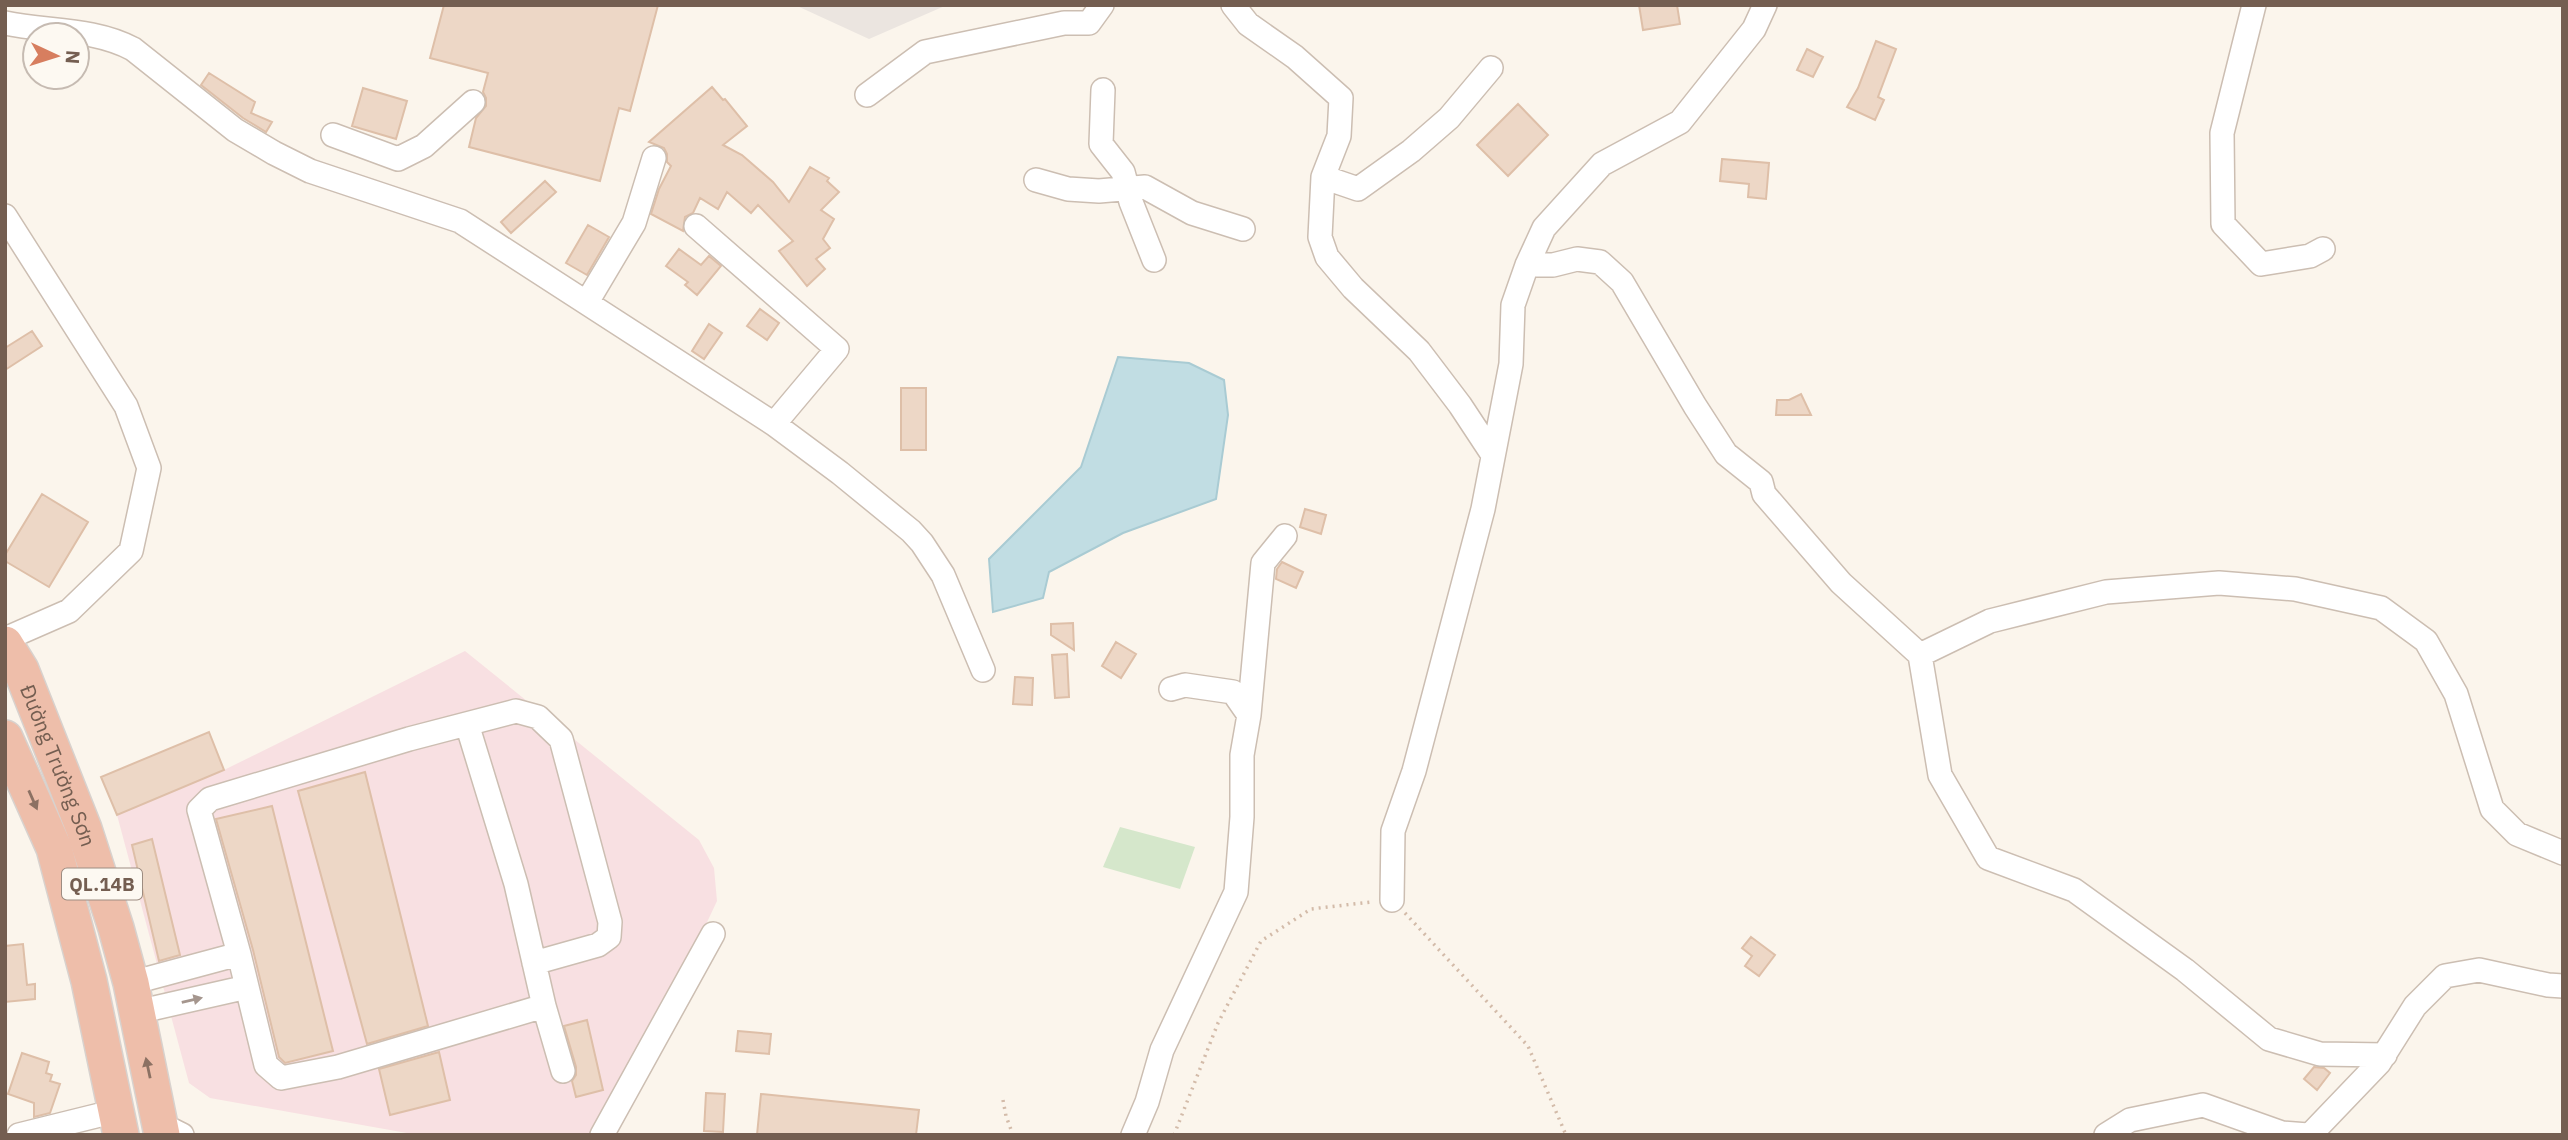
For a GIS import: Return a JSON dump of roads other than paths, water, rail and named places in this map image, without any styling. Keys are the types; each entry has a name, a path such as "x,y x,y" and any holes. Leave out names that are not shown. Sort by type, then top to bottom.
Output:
{"highway":[{"name":"Đường Trường Sơn","path":"5,642 20,670 84,829 134,998 168,1131"},
{"name":"Đường Trường Sơn","path":"5,738 54,848 89,981 118,1123"}],"street":[{"path":"867,96 925,52 1065,23 1089,23 1102,5"},
{"path":"1233,5 1248,24 1295,57 1341,98 1339,136 1323,177 1320,237 1327,257 1353,288 1419,351 1460,405 1493,456"},
{"path":"1392,900 1393,831 1415,771 1483,509 1511,364 1513,305 1527,265 1544,228 1602,164 1680,122 1754,29 1765,5"},
{"path":"2254,5 2222,133 2223,225 2261,264 2310,256 2323,249"},
{"path":"5,23 116,40 133,49 236,130 274,153 310,171 460,221 774,424 839,473 922,542 943,575 983,670"},
{"path":"1323,177 1358,189 1411,151 1449,118 1491,68"},
{"path":"1103,90 1101,144 1123,172 1154,260"},
{"path":"333,135 398,159 424,146 473,102"},
{"path":"587,302 635,223 654,158"},
{"path":"1036,180 1068,189 1099,191 1145,187 1192,213 1243,229"},
{"path":"5,216 126,406 149,468 131,551 69,611 5,642"},
{"path":"696,226 837,349 774,424"},
{"path":"1527,265 1553,265 1577,259 1601,262 1622,282 1726,454 1761,482 1764,494 1841,583 1920,655 1941,775 1988,858 2074,890 2185,970 2269,1038 2319,1054 2385,1055"},
{"path":"1133,1135 1147,1102 1161,1050 1236,892 1242,817 1242,755 1250,715 1263,563 1284,536"},
{"path":"1920,655 1990,621 2106,592 2219,583 2295,589 2381,608 2426,641 2456,694 2492,809 2517,834 2563,853"},
{"path":"1171,689 1185,685 1233,692 1250,715"},
{"path":"534,963 598,945 609,937 610,922 561,739 538,717 516,711 467,724 210,799 199,810 239,954 265,1065 281,1079 338,1067 544,1006"},
{"path":"467,724 516,884 544,1006 563,1071"},
{"path":"602,1135 713,934"},
{"path":"134,998 239,954"},
{"path":"2106,1135 2130,1120 2203,1105 2283,1133 2309,1135 2385,1055 2415,1006 2445,976 2479,970 2563,986"},
{"path":"134,998 247,987"},
{"path":"19,1135 118,1123"}],"water":[{"path":"1118,357 1189,363 1224,380 1228,415 1216,499 1123,533 1049,572 1043,598 993,612 989,559 1081,467"}]}
